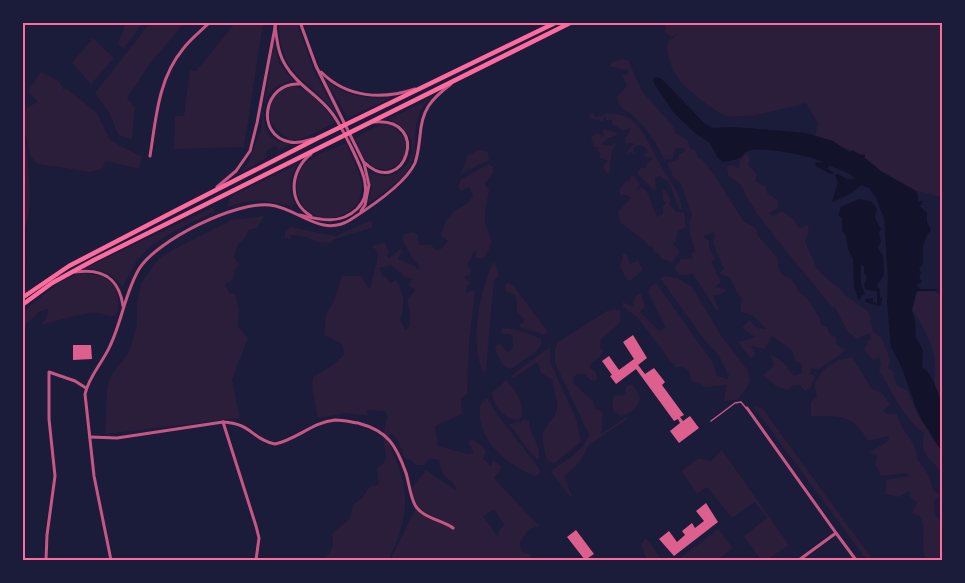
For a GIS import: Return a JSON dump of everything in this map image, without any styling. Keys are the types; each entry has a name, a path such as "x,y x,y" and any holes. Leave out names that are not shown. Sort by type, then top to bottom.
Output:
{"highway":[{"path":"22,298 69,266 208,194 557,22"},
{"path":"22,304 67,274 572,22"}],"street":[{"path":"150,156 160,97 167,75 183,49 210,22"},
{"path":"300,22 316,66 364,163 369,185 368,196 358,215"},
{"path":"275,24 285,65 301,84 333,114 363,173 366,184 364,199 358,207 340,219 321,220 295,213"},
{"path":"208,194 230,178 250,151 275,24"},
{"path":"316,66 332,82 348,91 362,95 388,96 431,83"},
{"path":"111,561 94,476 85,400 86,388 111,344 134,279 141,266 162,246 181,234 250,204 273,205 324,226 336,226 358,215 409,172 417,155 425,110 441,92 462,76"},
{"path":"301,84 287,84 276,91 268,107 268,122 275,135 285,141 295,143 318,138"},
{"path":"364,163 378,172 393,171 403,164 408,147 407,137 398,126 382,121 367,124"},
{"path":"321,146 300,164 295,174 294,186 304,212 321,220"},
{"path":"67,274 93,272 109,278 115,282 120,292 123,309"},
{"path":"46,561 55,476 49,372 75,381 86,388"},
{"path":"747,408 856,561"},
{"path":"90,437 117,438 223,422 240,424 262,440 275,444 333,420 374,427 388,437 396,450 415,506 435,520 453,528"},
{"path":"223,422 259,538 256,561"},
{"path":"799,561 836,533"}],"lane":[{"path":"711,420 735,403 741,402 747,408"}],"shaded area":[{"path":"666,22 942,23 942,197 912,190 880,171 860,154 815,136 818,123 806,103 767,113 736,117 714,110 677,78 667,49 668,41 680,33 671,37 665,32"},
{"path":"126,23 142,23 124,49 118,44"},
{"path":"150,23 184,23 149,65 127,98 135,108 132,139 118,135 110,114 95,93"},
{"path":"235,23 263,23 244,147 174,149 175,116 184,116 190,70 196,71"},
{"path":"279,23 297,23 313,69 340,120 320,96 300,78 285,57"},
{"path":"93,38 114,58 91,84 72,63"},
{"path":"274,39 279,63 293,81 286,82 270,93 266,101 264,118 266,129 272,138 290,144 279,151 276,146 266,151 266,158 238,174 248,163 261,129"},
{"path":"628,60 642,91 673,126 676,134 688,140 690,148 696,151 697,157 702,159 715,176 744,222 756,228 758,236 778,258 779,269 784,276 791,278 800,293 807,298 819,317 821,325 827,327 830,335 836,337 836,344 846,350 818,370 812,368 810,374 815,376 811,387 805,391 800,385 792,386 787,390 776,386 763,375 774,366 770,354 783,362 794,376 802,373 802,364 795,361 787,346 772,336 765,349 751,346 755,353 751,359 738,342 755,337 742,328 749,320 757,328 766,329 753,316 740,311 742,298 729,277 719,274 724,269 713,243 715,234 713,232 703,237 709,240 709,247 715,259 711,261 721,282 715,287 728,289 719,295 713,295 719,309 716,310 693,274 680,275 674,268 681,259 693,258 691,254 695,251 690,228 692,215 681,184 673,177 667,163 678,159 679,154 685,151 684,148 676,148 672,159 665,160 643,127 621,107 617,96 627,86 622,75 629,74 627,70 609,66 612,62"},
{"path":"41,72 59,81 64,90 67,89 97,113 110,140 142,157 139,169 105,161 103,168 91,172 38,164 31,157 23,125 26,108 38,102 28,91"},
{"path":"655,77 662,79 705,124 713,128 734,127 806,133 833,141 849,152 853,150 865,155 865,158 881,171 916,191 918,201 923,201 920,206 927,213 927,222 931,230 923,247 923,264 919,268 921,272 919,278 922,282 916,285 920,289 937,289 917,291 912,310 916,339 923,351 922,368 932,379 941,403 944,424 942,452 918,413 901,366 891,347 884,218 869,188 861,185 852,193 832,202 838,182 835,175 854,179 852,175 829,165 828,169 834,173 830,174 816,166 815,162 822,163 821,161 783,152 754,150 746,152 739,158 723,162 717,157 710,143 696,134 674,113 655,85 653,80"},
{"path":"325,80 356,96 391,98 347,118"},
{"path":"291,86 310,94 335,122 307,137 296,140 290,139 277,129 270,115 272,101 276,95"},
{"path":"430,99 418,117 415,152 410,166 397,182 367,204 372,189 369,171 380,176 392,175 409,162 412,152 411,140 403,129 389,119"},
{"path":"592,113 598,118 599,115 602,116 605,113 623,115 637,124 677,191 682,210 679,209 669,182 660,176 655,178 656,189 653,190 637,173 641,168 646,168 647,163 652,159 642,155 648,152 646,148 639,145 633,148 635,155 631,152 628,154 628,150 634,143 627,143 625,140 631,128 623,130 612,125 612,120 607,120 605,116 603,119 605,122 590,118 588,116"},
{"path":"385,124 392,125 405,138 406,151 395,166 379,169 369,164 355,138"},
{"path":"23,127 30,193 24,235 26,259 23,272"},
{"path":"603,130 618,135 608,138 601,144 611,146 617,142 612,151 609,174 603,166 608,161 600,158 597,150 600,148 594,147 591,137 597,133 604,137"},
{"path":"346,143 360,177 361,196 355,206 345,214 334,218 311,213 302,204 297,190 297,179 301,170 314,157"},
{"path":"479,150 488,152 489,160 468,169 461,175 468,155"},
{"path":"746,154 750,158 748,165 757,174 755,181 766,187 767,193 779,201 778,208 769,213 773,216 782,211 793,219 799,228 808,225 809,230 805,241 816,267 845,295 869,312 873,332 881,337 890,359 888,368 893,371 897,386 907,390 919,417 942,452 942,475 925,453 924,433 910,421 879,371 881,363 879,357 873,360 865,351 868,343 866,342 871,338 870,333 857,339 848,332 835,307 832,307 758,215 742,186 728,175 727,167 731,165 739,168 740,160"},
{"path":"298,164 290,184 295,203 292,207 275,202 259,201 244,202 227,208 229,200 235,194"},
{"path":"489,164 493,167 493,172 485,184 489,190 485,220 491,243 484,258 476,258 475,250 467,266 471,270 470,275 463,277 470,282 466,293 473,290 475,292 469,344 467,394 461,398 462,414 435,426 438,446 468,454 474,453 468,442 472,439 486,451 483,459 491,466 493,460 502,467 494,478 539,526 529,529 520,542 521,551 529,554 533,560 390,560 415,510 412,487 426,470 457,491 442,472 439,460 430,458 424,465 416,465 410,459 405,459 397,439 391,433 387,439 401,473 405,500 401,527 389,560 325,560 333,546 332,534 350,518 353,505 363,497 370,486 377,486 379,483 377,468 385,460 384,436 388,417 385,411 367,410 368,416 345,413 319,418 317,415 312,387 313,377 344,355 343,345 324,335 326,314 334,301 342,276 362,276 368,288 371,287 377,255 373,245 385,243 389,258 400,249 402,251 398,259 415,266 418,270 419,265 412,258 402,239 404,234 414,232 418,235 420,245 431,245 436,250 441,249 448,241 441,236 446,222 452,213 468,203 473,195 469,187 461,191 458,187 461,179","holes":["391,265 405,277 412,279 408,285 415,290 407,300 410,326 405,330 400,319 403,304 401,289 396,280 390,283 386,277 383,277 379,268","494,509 504,525 499,530 498,537 483,516"]},
{"path":"631,176 634,176 640,185 636,190 642,187 647,192 657,217 663,214 663,206 666,203 663,200 662,189 665,190 671,200 669,204 676,212 684,212 686,227 678,231 673,244 680,252 671,263 662,259 652,246 648,246 620,222 618,212 631,198 620,195 619,190"},
{"path":"859,199 871,201 877,209 875,218 881,229 879,233 881,241 878,248 883,256 884,275 877,285 880,298 882,296 879,306 865,302 865,299 873,298 873,302 877,304 877,292 865,289 864,284 867,277 864,273 864,266 861,265 861,283 865,295 862,295 859,301 854,287 853,259 842,230 842,218 838,215 841,207"},
{"path":"213,207 215,212 172,232 144,253 136,262 123,287 115,278 106,273 83,269"},
{"path":"264,216 257,228 248,230 245,238 238,244 234,257 239,265 235,269 233,280 225,284 229,293 235,294 239,309 238,326 248,338 232,379 240,418 105,434 107,390 110,377 129,352 137,324 141,283 159,258 232,220"},
{"path":"369,221 372,222 372,228 335,239 329,243 294,235 290,236 290,239 285,238 285,232 290,227 336,236"},
{"path":"623,254 627,254 630,264 638,260 643,270 630,281 627,280 620,267"},
{"path":"493,263 499,275 494,280 484,373 479,361 476,333 480,302"},
{"path":"84,273 104,277 116,287 118,306 115,315 90,314 41,325 47,317 48,309 40,311 23,327 24,311 60,282"},
{"path":"666,276 677,278 692,287 720,334 748,371 750,380 737,400 724,401 726,385 704,387 698,382 698,384 691,381 689,370 675,367 637,317 623,307 623,302 633,307 635,296 641,293 645,306 640,312 659,331 666,328 648,292 656,283 713,363 717,376 727,379 729,375 719,356 703,338 660,278"},
{"path":"508,283 513,285 548,332 545,335 521,328 519,324 524,323 524,319 517,309 515,295 505,291 505,285"},
{"path":"934,291 942,295 942,402 935,386 934,357 931,346 922,325 912,310 916,292"},
{"path":"614,309 620,311 620,323 601,339 600,348 603,351 600,357 590,364 597,378 595,381 590,380 585,374 573,377 574,384 593,401 596,409 603,415 601,434 626,417 627,419 589,445 579,463 564,476 571,498 552,470 578,451 589,435 555,363 555,348 558,342 607,311"},
{"path":"503,328 517,330 541,339 541,346 511,369 508,368 500,361 495,349 496,345 501,344 509,352 513,347 513,338 510,334 501,334 500,331"},
{"path":"550,347 551,364 577,421 581,442 556,462 550,462 546,458 543,440 544,431 557,409 553,380 541,373 537,362 514,378 511,376"},
{"path":"852,357 872,389 881,393 890,405 883,410 887,414 897,414 915,447 917,459 923,466 933,490 940,495 934,501 935,515 942,523 942,560 926,560 923,549 922,520 919,515 912,514 917,502 911,498 909,491 899,497 885,494 886,480 910,476 906,473 880,476 875,465 877,455 869,453 888,441 889,436 868,441 863,432 851,421 837,417 811,416 811,402 817,396 814,385 821,373 829,365"},
{"path":"506,380 521,403 521,418 517,420 503,414 493,398 492,393"},
{"path":"628,385 633,385 640,399 632,411 619,415 613,409 613,401 615,395 625,394"},
{"path":"485,399 488,399 499,417 539,468 539,475 535,476 516,466 492,445 486,436 480,416 480,406"},
{"path":"753,406 762,408 873,560 863,555"},
{"path":"524,419 529,421 539,450 539,460 531,454 509,424 521,422"},
{"path":"722,450 789,545 767,560 761,560 744,536 767,518 755,502 732,518 707,487 697,494 681,471 699,458 711,461"},
{"path":"718,529 733,548 717,560 679,559"},
{"path":"646,538 662,560 644,560 646,558 641,544"}],"building":[{"path":"633,335 647,358 638,365 645,374 654,368 665,382 662,385 684,415 680,417 683,421 690,416 699,428 679,443 670,431 680,423 678,419 674,421 636,369 616,384 602,361 609,356 619,370 634,359 623,342"},
{"path":"73,345 91,345 92,359 73,360"},
{"path":"706,503 718,522 674,556 659,539 669,531 677,542 685,535 682,531 692,523 695,528 704,521 696,511"},
{"path":"576,530 594,554 585,560 567,537"}]}
